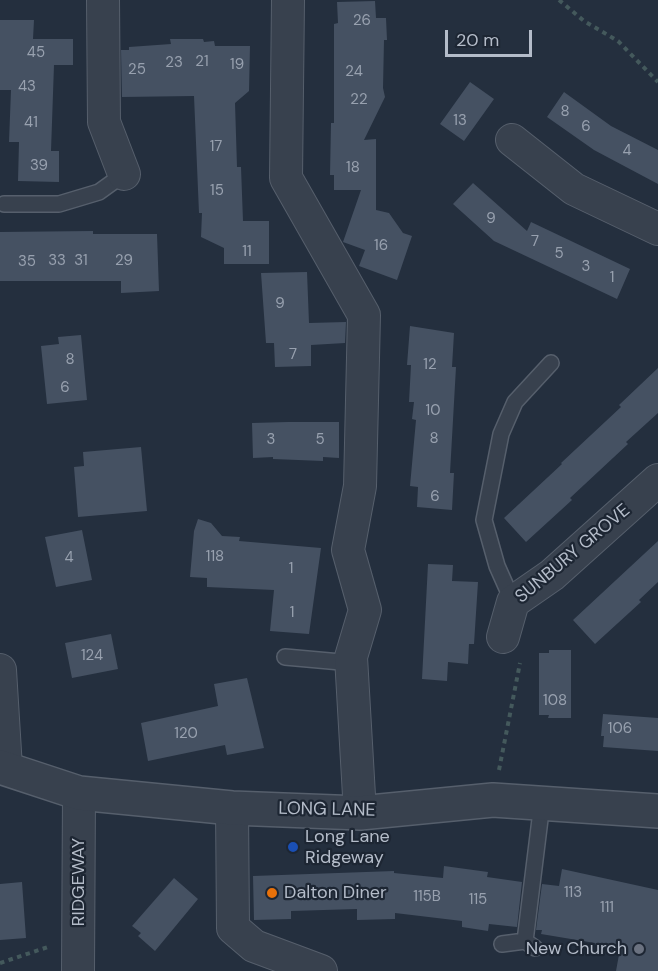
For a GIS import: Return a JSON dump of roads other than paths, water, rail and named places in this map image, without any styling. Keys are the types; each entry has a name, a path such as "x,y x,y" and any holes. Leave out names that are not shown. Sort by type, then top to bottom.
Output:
{"street":[{"path":"103,0 104,122 124,174"},
{"path":"288,0 286,178 364,315 360,486 348,550 365,610 351,657 360,813"},
{"path":"512,140 574,189 658,229"},
{"name":"SUNBURY GROVE","path":"503,637 513,602 552,575 658,480"},
{"path":"0,670 3,768"},
{"name":"LONG LANE","path":"3,768 79,793 232,808 360,813 493,800 658,810"},
{"name":"RIDGEWAY","path":"78,971 79,793"},
{"path":"232,808 233,928 254,946 321,971"}],"lane":[{"path":"4,204 59,204 99,192 124,174"},
{"path":"513,602 497,566 484,520 501,434 515,402 551,363"},
{"path":"285,657 352,663"},
{"path":"502,944 530,945 542,803"}],"place":[{"name":"Long Lane Ridgeway","path":"293,847"},
{"name":"Dalton Diner","path":"272,893"},
{"name":"New Church","path":"639,949"}]}
